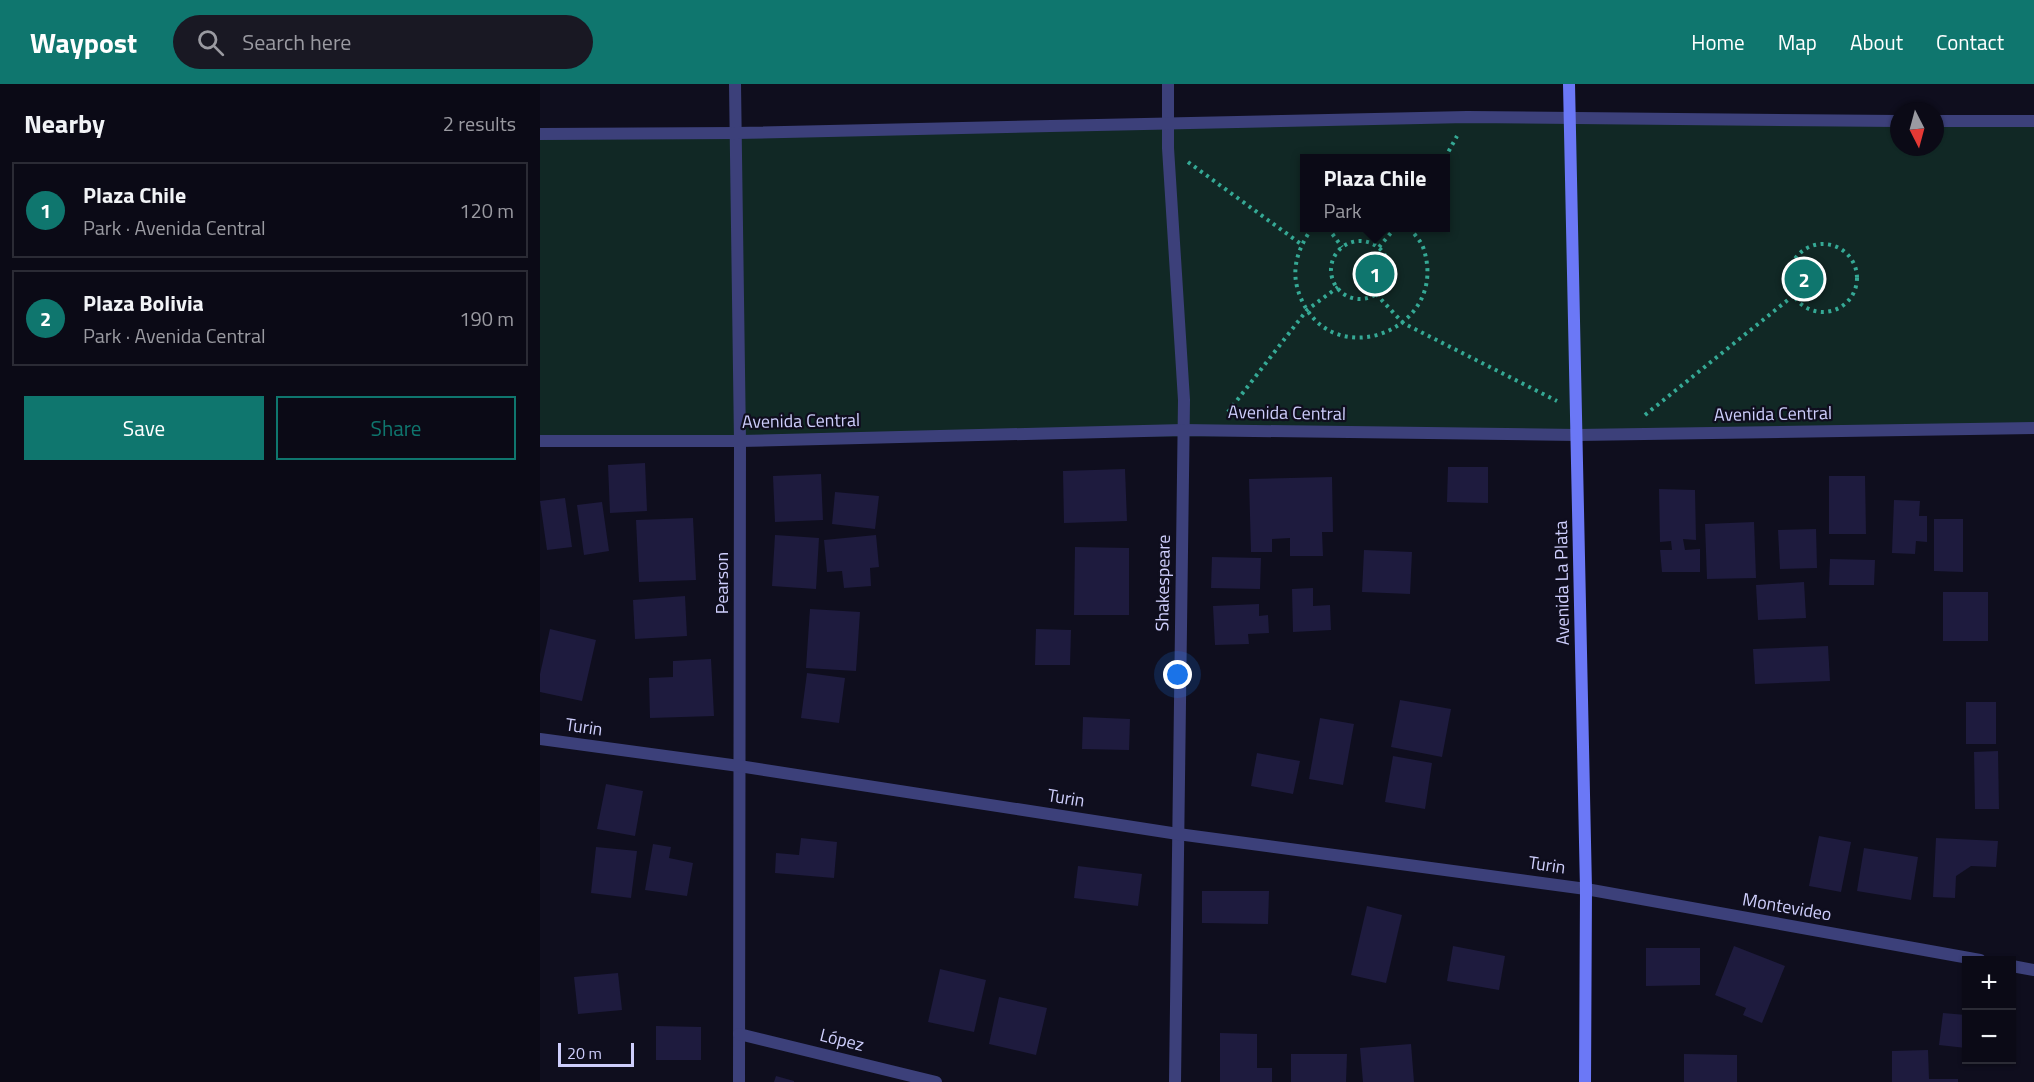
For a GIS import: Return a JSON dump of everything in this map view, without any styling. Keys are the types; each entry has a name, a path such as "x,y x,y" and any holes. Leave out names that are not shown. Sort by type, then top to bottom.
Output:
{"main road":[{"name":"Avenida La Plata","path":"1569,84 1586,889 1585,1082"}],"street":[{"name":"Pearson","path":"735,84 740,441 739,1082"},
{"name":"Shakespeare","path":"1168,84 1168,148 1184,400 1175,1082"},
{"path":"540,134 736,133 1467,117 1890,121"},
{"path":"1944,121 2034,121"},
{"name":"Avenida Central","path":"540,441 740,441 1183,430 1577,435 2034,428"},
{"name":"Turin","path":"540,739 739,766 1178,834 1586,889"},
{"name":"Montevideo","path":"1586,889 1962,957"},
{"path":"2016,967 2034,970"},
{"name":"López","path":"739,1034 936,1082"}],"path":[{"path":"1168,148 1301,244"},
{"path":"1309,232 1301,244 1295,264 1296,286 1307,310 1317,322 1336,333 1358,338 1380,336 1403,322 1416,310 1425,289 1428,267 1422,245 1413,232"},
{"path":"1331,232 1342,247"},
{"path":"1379,247 1392,232"},
{"path":"1361,241 1379,247 1385,254 1389,272 1383,289 1368,298 1359,299 1349,296 1338,287 1331,274 1335,255 1342,247 1351,242 1361,241"},
{"path":"1815,245 1838,246 1854,263 1858,274 1853,296 1836,310 1826,313 1814,312 1804,308 1794,295 1788,279 1796,258 1804,249 1815,245"},
{"path":"1214,431 1307,310 1338,287"},
{"path":"1376,294 1403,322 1577,411"},
{"path":"1622,434 1794,295"}],"green space":[{"path":"1890,121 1890,156 1944,156 1944,121 2034,121 2034,432 540,440 540,134 1168,122"}],"building":[{"path":"645,463 647,511 610,513 608,465"},
{"path":"1448,467 1488,467 1488,503 1447,502"},
{"path":"1125,469 1127,521 1064,523 1063,471"},
{"path":"821,474 823,520 775,522 773,476"},
{"path":"1829,476 1865,476 1866,534 1829,534"},
{"path":"1332,477 1333,532 1322,532 1323,556 1290,556 1290,538 1272,539 1272,552 1251,552 1249,479"},
{"path":"1659,489 1695,490 1696,540 1683,539 1685,550 1700,549 1700,572 1662,572 1660,550 1672,550 1671,541 1660,542"},
{"path":"835,492 879,496 875,529 832,524"},
{"path":"565,498 572,547 547,550 540,501"},
{"path":"1894,500 1920,501 1919,516 1927,516 1927,542 1916,541 1915,554 1892,553"},
{"path":"602,502 609,551 584,555 577,505"},
{"path":"693,518 696,580 639,582 636,520"},
{"path":"1934,519 1963,519 1963,572 1934,571"},
{"path":"1754,522 1756,578 1707,579 1705,524"},
{"path":"1816,529 1817,568 1780,569 1778,530"},
{"path":"775,535 819,538 816,589 772,586"},
{"path":"876,535 879,567 870,568 871,586 844,588 842,571 827,572 824,540"},
{"path":"1075,547 1129,548 1129,615 1074,615"},
{"path":"1364,550 1412,552 1410,594 1362,592"},
{"path":"1212,557 1261,558 1260,589 1211,588"},
{"path":"1830,559 1875,560 1874,585 1829,585"},
{"path":"1804,582 1806,618 1758,620 1756,585"},
{"path":"1313,588 1313,606 1330,605 1331,630 1293,632 1292,589"},
{"path":"1943,592 1988,592 1988,641 1943,641"},
{"path":"685,596 687,636 635,639 633,600"},
{"path":"1259,604 1259,616 1268,615 1269,633 1248,634 1249,644 1215,645 1213,606"},
{"path":"810,609 860,612 856,671 806,668"},
{"path":"550,629 596,640 582,701 540,692 540,674"},
{"path":"1036,629 1071,630 1070,665 1035,665"},
{"path":"1828,646 1830,681 1755,684 1753,649"},
{"path":"711,659 714,716 650,718 649,678 673,677 673,661"},
{"path":"807,673 845,678 839,723 801,718"},
{"path":"1400,700 1451,709 1442,757 1391,747"},
{"path":"1966,702 1996,702 1996,744 1966,744"},
{"path":"1083,717 1130,719 1129,750 1082,749"},
{"path":"1320,718 1354,724 1343,785 1309,779"},
{"path":"1998,751 1999,809 1975,809 1974,752"},
{"path":"1257,753 1300,761 1293,794 1251,786"},
{"path":"1393,756 1432,763 1425,809 1385,802"},
{"path":"606,784 643,791 635,836 597,829"},
{"path":"1819,836 1851,842 1841,892 1809,886"},
{"path":"801,838 837,842 834,878 775,873 776,853 799,855"},
{"path":"1936,838 1998,841 1996,867 1971,866 1956,876 1955,898 1933,897"},
{"path":"653,844 671,847 669,858 693,863 687,896 645,890"},
{"path":"596,847 637,851 631,898 591,893"},
{"path":"1864,848 1918,857 1911,900 1857,891"},
{"path":"1078,866 1142,874 1138,906 1074,898"},
{"path":"1202,891 1269,891 1268,924 1202,923"},
{"path":"1367,906 1402,915 1386,983 1351,975"},
{"path":"1453,946 1505,956 1499,990 1447,981"},
{"path":"1734,946 1785,966 1762,1023 1743,1015 1746,1008 1715,995"},
{"path":"1646,948 1700,948 1700,985 1646,986"},
{"path":"940,969 986,980 974,1032 928,1022"},
{"path":"618,973 622,1010 578,1014 574,977"},
{"path":"999,997 1047,1008 1036,1055 989,1044"},
{"path":"1943,1013 1962,1015 1962,1048 1939,1045"},
{"path":"656,1026 701,1027 701,1060 656,1060"},
{"path":"1220,1033 1257,1034 1257,1068 1272,1068 1272,1082 1220,1082"},
{"path":"1411,1044 1414,1082 1363,1082 1360,1048"},
{"path":"1928,1050 1929,1079 1958,1079 1958,1082 1892,1082 1892,1051"},
{"path":"1291,1054 1347,1054 1346,1082 1291,1082"},
{"path":"1684,1054 1737,1055 1737,1082 1684,1082"},
{"path":"776,1076 794,1081 794,1082 774,1082"}],"place":[{"name":"Plaza Chile","path":"1375,274"},
{"name":"Plaza Bolivia","path":"1804,279"}]}
